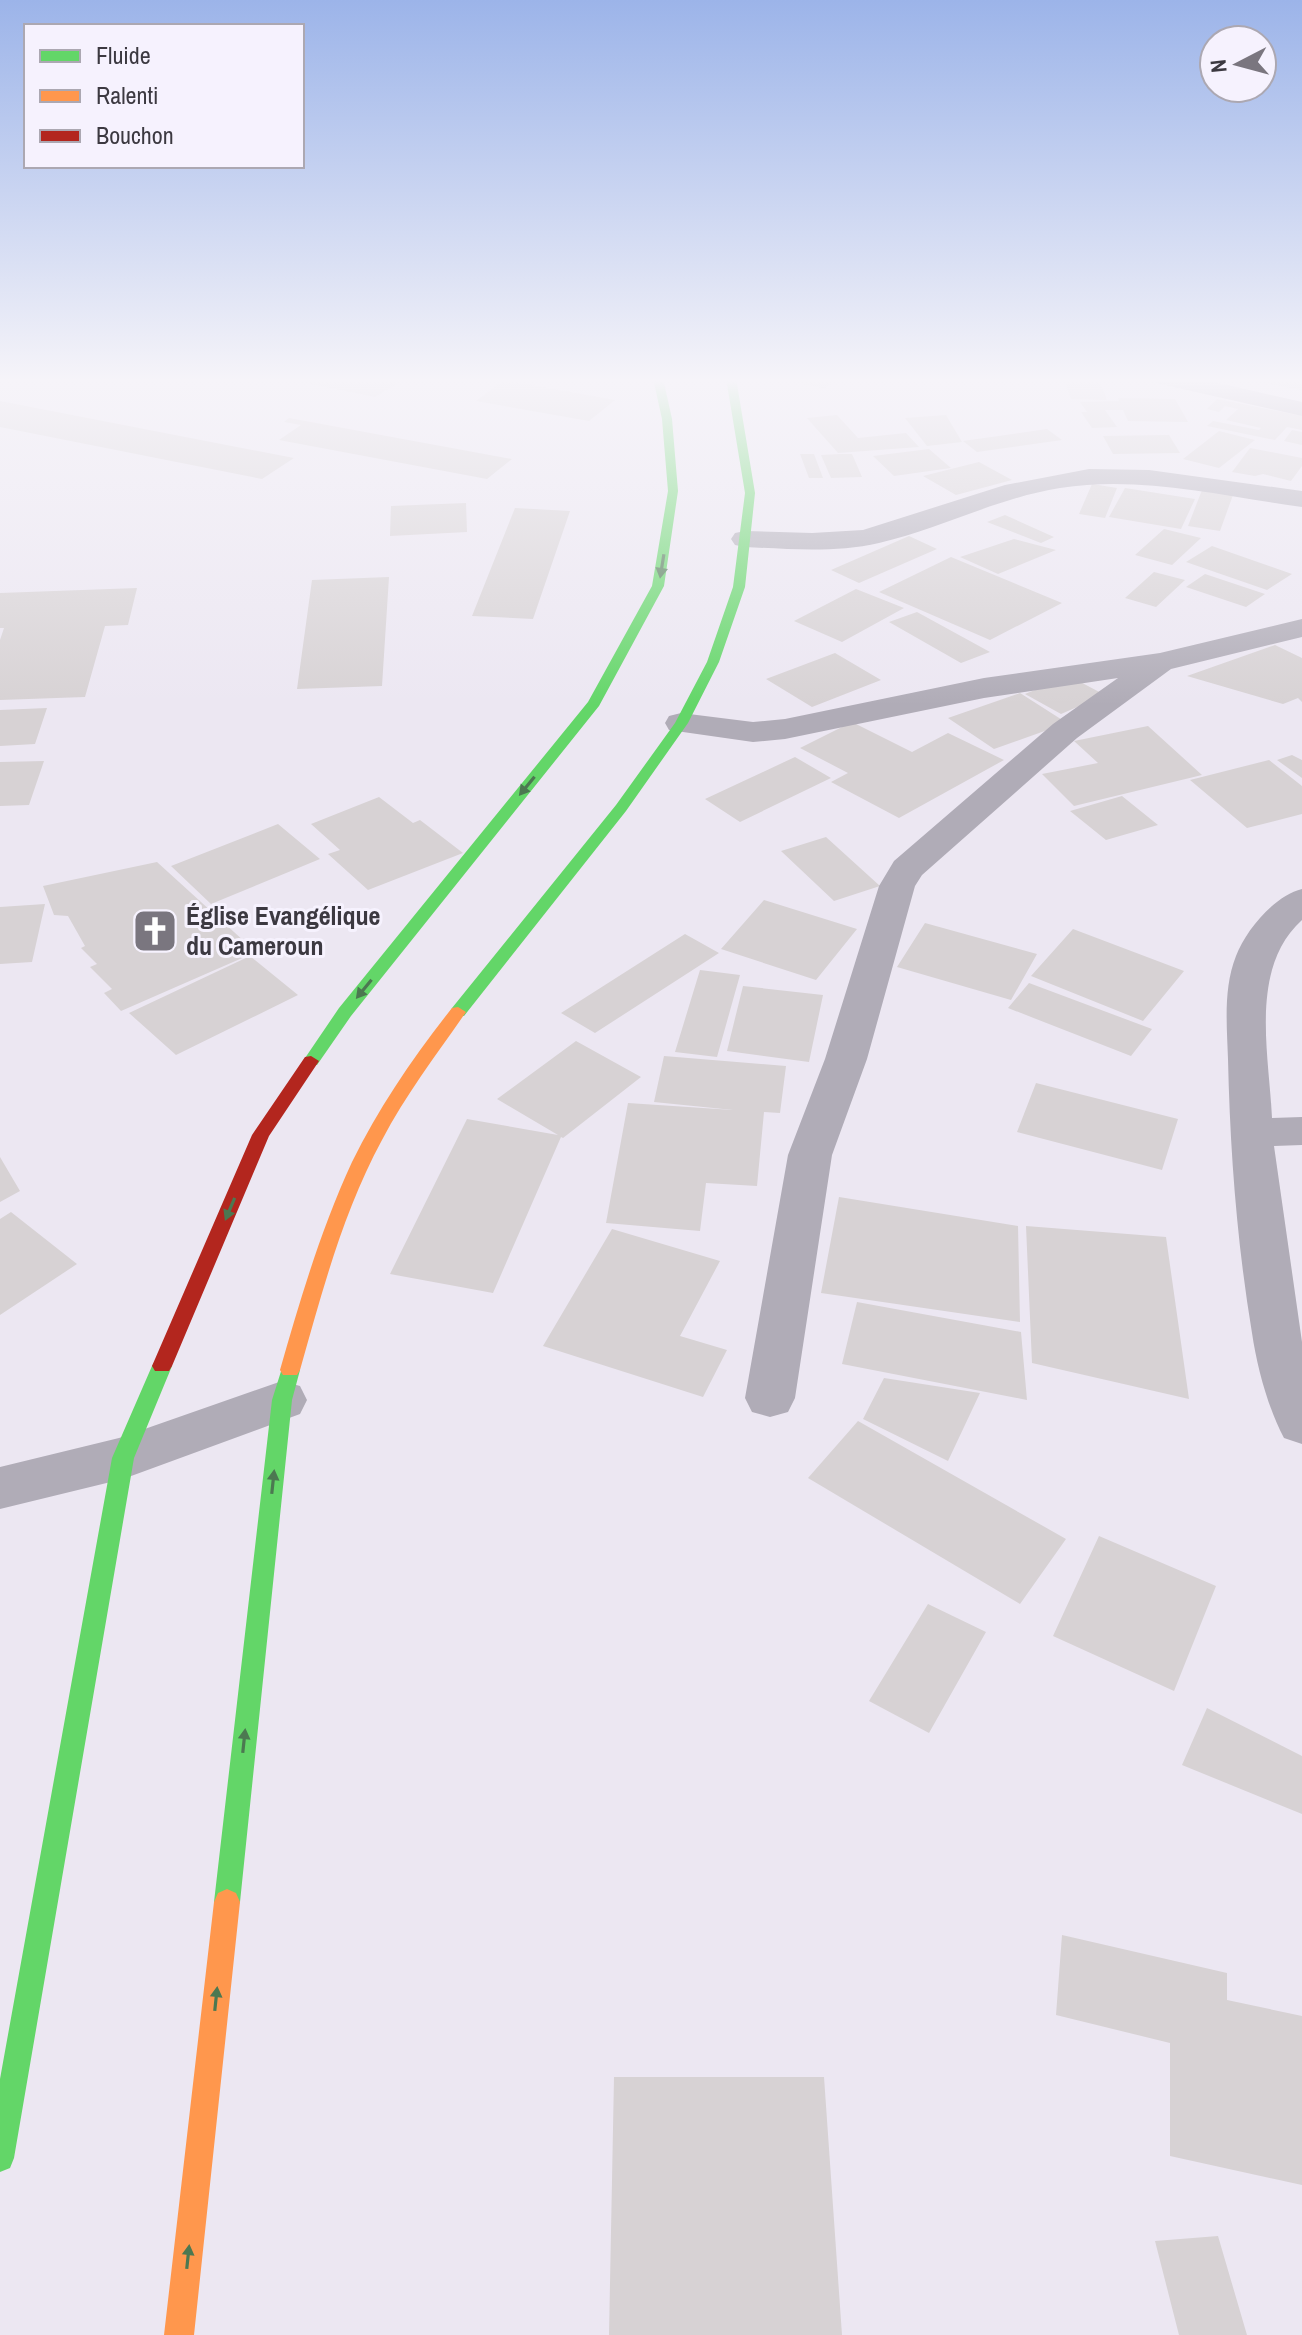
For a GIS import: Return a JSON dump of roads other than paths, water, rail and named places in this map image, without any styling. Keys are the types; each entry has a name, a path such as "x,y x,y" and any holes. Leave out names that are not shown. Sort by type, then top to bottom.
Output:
{"main road":[{"path":"0,2158 123,1458 261,1135 345,1012 594,703 658,586 673,487"},
{"path":"179,2335 282,1400 317,1275 370,1147 426,1052 621,808 681,723 719,647 739,587 749,487"}],"street":[{"path":"745,539 843,541 877,536 1033,487"},
{"path":"1206,487 1302,499"},
{"path":"681,723 753,732 785,729 984,688 1160,662 1302,628"},
{"path":"770,1398 810,1155 846,1059 897,886 907,869 1065,731 1160,662"},
{"path":"1302,900 1275,924 1255,956 1246,1000 1251,1133 1276,1336 1302,1424"},
{"path":"1251,1133 1302,1131"},
{"path":"0,1488 123,1458 282,1400"}],"place":[{"name":"Église Evangélique du Cameroun","path":"155,931"}]}
